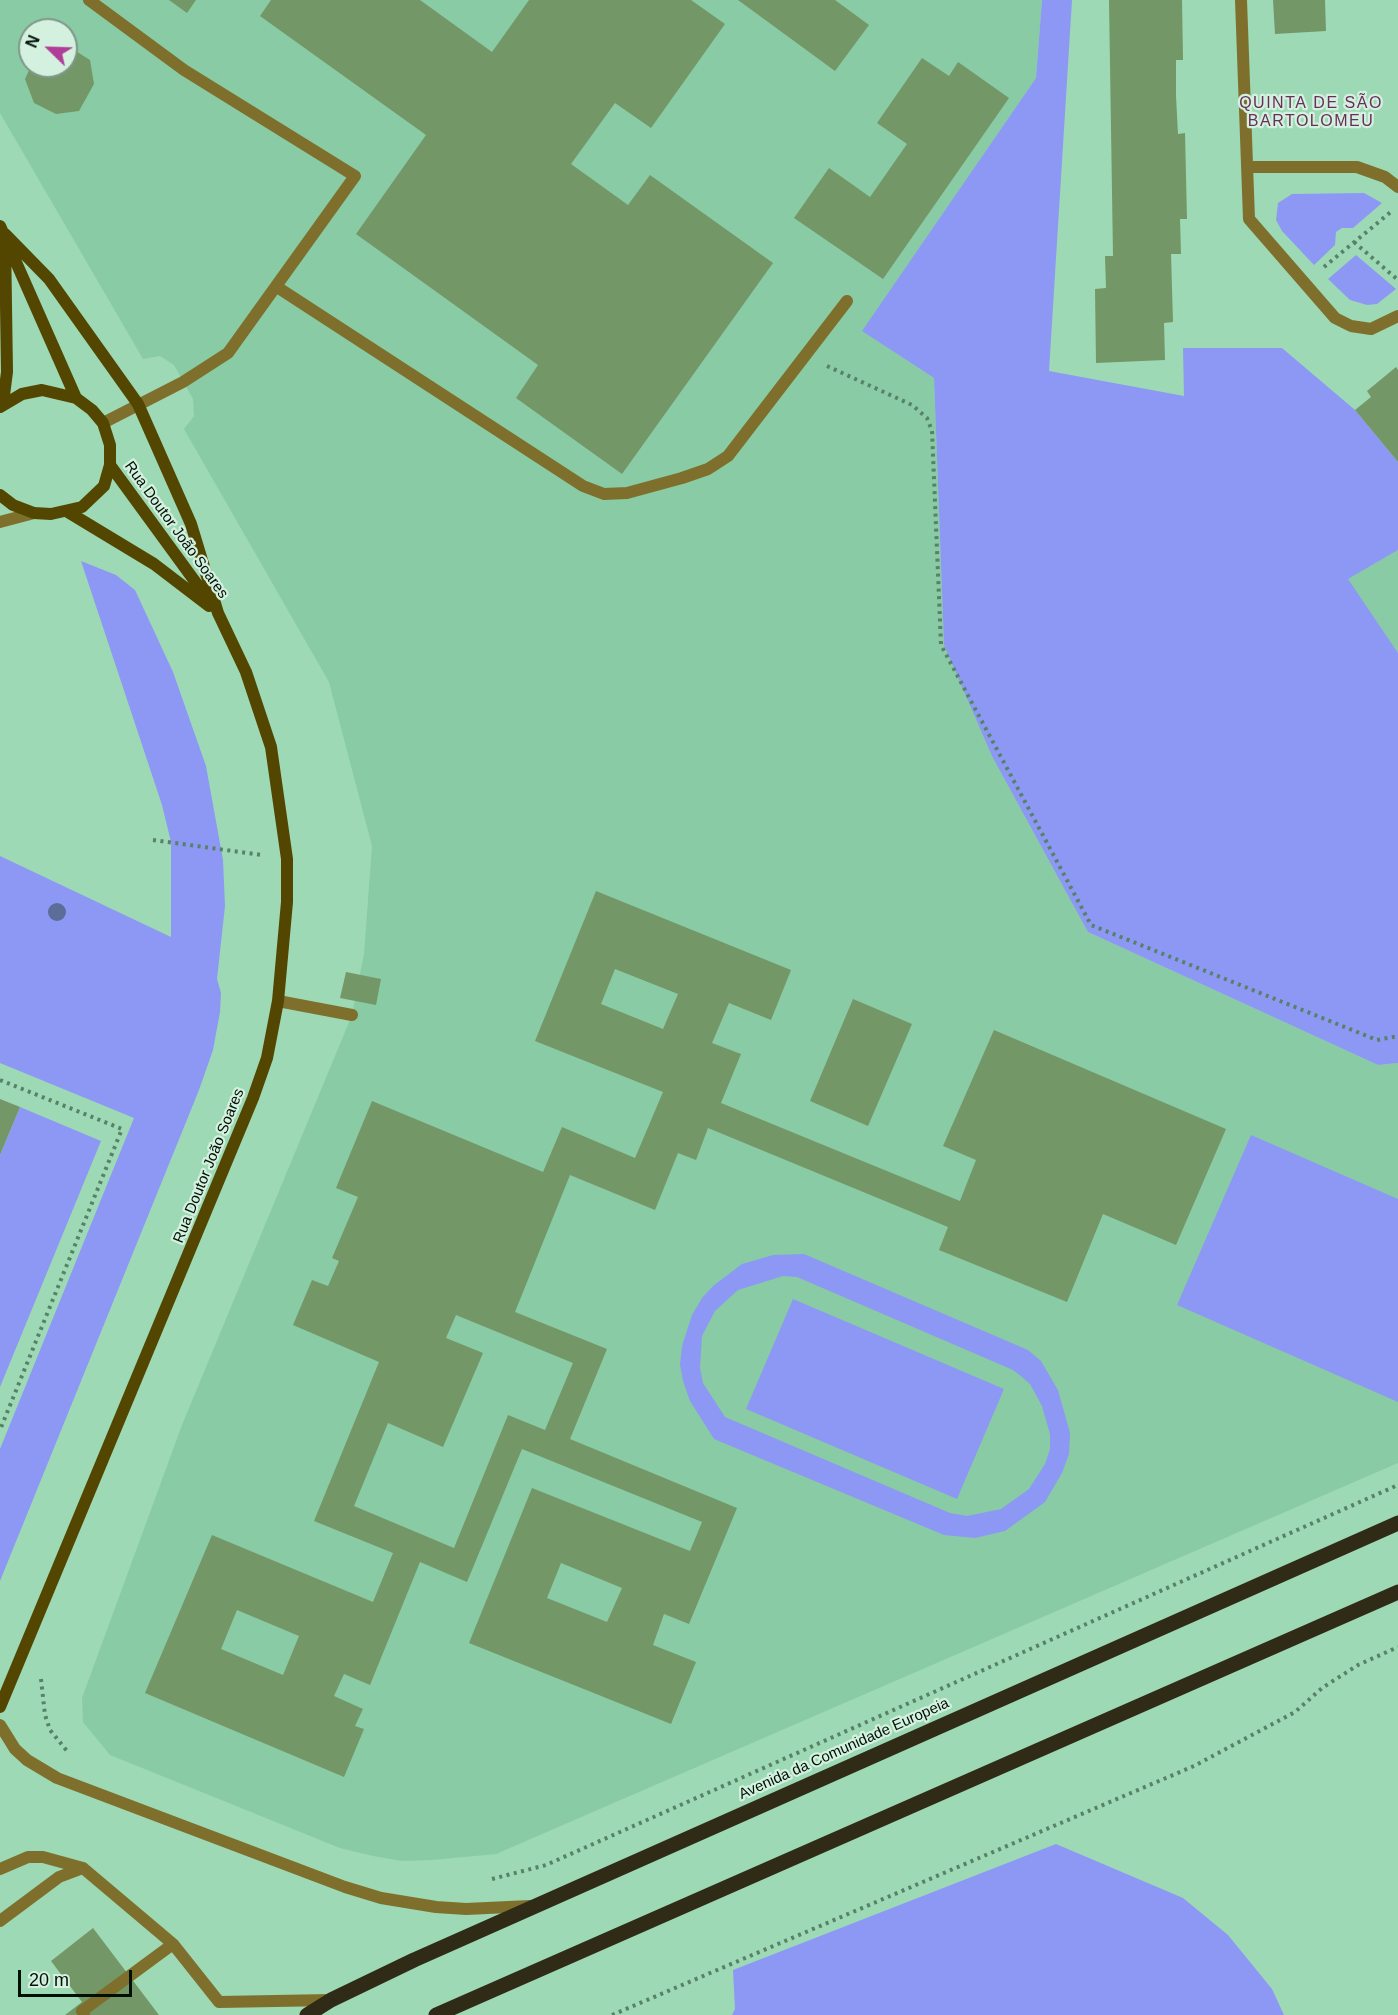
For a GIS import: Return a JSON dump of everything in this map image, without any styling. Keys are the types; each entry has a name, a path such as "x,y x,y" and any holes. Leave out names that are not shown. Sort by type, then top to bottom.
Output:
{"main road":[{"path":"2,230 76,398"},
{"path":"2,230 7,372 2,405"},
{"name":"Rua Doutor João Soares","path":"0,1707 254,1098 267,1058 278,1001 287,902 287,859 279,788 268,738 246,672 218,613 190,524 138,404 49,279 2,230"},
{"path":"0,495 13,505 34,513 68,512 82,507 93,499 104,486 110,465 110,445 103,423 92,410 76,398 42,390 22,394 2,405"},
{"name":"Rua Doutor João Soares","path":"110,465 171,545 218,613"},
{"name":"Rua Doutor João Soares","path":"68,512 154,564 218,613"},
{"name":"Avenida da Comunidade Europeia","path":"307,2015 331,2000 534,1906 1398,1523"},
{"path":"436,2015 1398,1592"}],"street":[{"path":"89,0 184,70 355,176 228,353 183,382 103,423"},
{"path":"1241,0 1249,219 1335,318 1351,326 1371,329 1398,316"},
{"path":"1247,167 1358,167 1385,177 1398,187"},
{"path":"277,287 583,486 604,494 627,493 682,478 708,469 728,456 847,301"},
{"path":"0,522 34,513"},
{"path":"278,1001 352,1015"},
{"path":"0,1725 15,1749 27,1760 57,1778 345,1887 381,1898 436,1907 466,1909 534,1906"},
{"path":"0,1869 28,1857 43,1857 83,1868 173,1944 219,2002 331,2000"},
{"path":"0,1921 58,1877 83,1868"},
{"path":"84,2015 82,2011 173,1944"}],"path":[{"path":"1305,283 1398,206"},
{"path":"1354,242 1398,280"},
{"path":"804,356 912,405 927,418 933,431 941,645 1091,925 1377,1040 1398,1036"},
{"path":"153,840 287,859"},
{"path":"0,1080 122,1129 0,1430"},
{"path":"482,1880 546,1865 1398,1485"},
{"path":"27,1643 43,1684 45,1715 50,1730 60,1744 74,1756"},
{"path":"612,2015 1194,1766 1295,1712 1322,1689 1358,1665 1398,1647"}],"shaded area":[{"path":"0,0 1042,0 1036,78 863,331 934,378 944,645 1088,932 1378,1065 1398,1063 1398,1463 496,1854 402,1861 340,1848 110,1755 83,1722 82,1698 182,1425 352,1015 364,954 372,846 329,682 184,429 194,416 193,399 174,365 160,356 143,359 0,113"},
{"path":"1042,0 1072,0 1049,371 1184,396 1183,348 1282,348 1355,410 1398,462 1398,550 1348,579 1398,653 1398,1063 1378,1065 1088,932 992,756 944,645 934,378 862,331 1036,78"},
{"path":"1364,193 1382,203 1353,228 1342,228 1336,232 1335,245 1314,265 1282,231 1276,220 1278,203 1292,194"},
{"path":"1356,255 1396,289 1377,304 1367,305 1350,300 1328,279"},
{"path":"1398,550 1398,653 1347,579"},
{"path":"81,561 116,575 135,590 173,672 206,766 223,860 225,906 217,979 221,993 220,1012 213,1050 199,1090 0,1581 0,1449 134,1118 0,1063 0,856 171,937 171,842 162,805"},
{"path":"20,1107 101,1141 0,1387 0,1155"},
{"path":"1251,1135 1398,1199 1398,1402 1177,1305"},
{"path":"804,1254 1028,1350 1041,1361 1058,1390 1070,1433 1069,1454 1062,1473 1045,1502 1005,1531 975,1538 944,1535 714,1439 690,1401 683,1381 680,1365 682,1346 692,1315 702,1298 713,1286 742,1264 773,1255","holes":["783,1276 797,1277 1013,1370 1030,1384 1042,1406 1050,1434 1050,1449 1045,1464 1029,1489 1001,1509 967,1516 950,1513 725,1417 703,1383 700,1368 702,1336 715,1311 738,1290"]},
{"path":"793,1299 1004,1389 957,1499 746,1409"},
{"path":"1056,1844 1183,1898 1228,1935 1272,1989 1284,2015 732,2015 735,2009 733,1970"}],"building":[{"path":"169,0 196,0 187,13"},
{"path":"271,0 420,0 492,52 529,0 691,0 725,24 651,128 615,103 571,164 628,205 650,175 773,263 622,474 516,398 538,365 356,234 426,135 260,16"},
{"path":"738,0 835,0 869,25 835,71"},
{"path":"1109,0 1182,0 1183,60 1176,60 1176,96 1178,134 1185,133 1187,219 1180,219 1181,254 1171,254 1173,322 1164,323 1165,360 1096,363 1095,289 1106,288 1105,256 1113,256"},
{"path":"1273,0 1325,0 1326,31 1275,34"},
{"path":"78,52 90,60 94,84 79,111 56,114 34,103 25,79 78,78"},
{"path":"922,58 949,76 958,62 1009,98 883,279 794,218 829,168 870,197 907,144 877,123"},
{"path":"1396,367 1398,370 1398,462 1355,410 1371,397 1367,391"},
{"path":"596,891 791,970 771,1020 729,1003 712,1043 741,1054 721,1103 960,1201 976,1160 943,1146 994,1030 1226,1129 1176,1245 1103,1214 1067,1302 939,1250 948,1227 708,1128 696,1160 678,1153 655,1210 570,1175 515,1312 607,1349 570,1439 737,1508 689,1624 664,1614 653,1645 696,1662 671,1724 469,1643 532,1488 690,1551 702,1522 522,1449 467,1582 420,1562 370,1685 344,1674 334,1696 363,1709 355,1726 364,1729 344,1777 145,1693 212,1535 373,1602 393,1553 314,1521 379,1362 293,1325 312,1280 328,1286 339,1261 332,1258 358,1197 336,1188 372,1101 543,1172 562,1127 635,1158 663,1092 535,1041","holes":["615,969 678,994 663,1029 601,1004","456,1315 573,1363 545,1430 508,1415 454,1548 354,1506 388,1423 443,1447 483,1353 446,1338","561,1563 622,1588 607,1622 547,1598","237,1610 299,1636 283,1675 221,1649"]},
{"path":"346,972 381,979 376,1005 340,998"},
{"path":"853,999 912,1024 868,1126 810,1101"},
{"path":"0,1099 20,1107 0,1155"},
{"path":"93,1928 159,2015 65,2015 82,2002 51,1961"}],"district":[{"name":"QUINTA DE SÃO BARTOLOMEU","path":"1311,113"}]}
